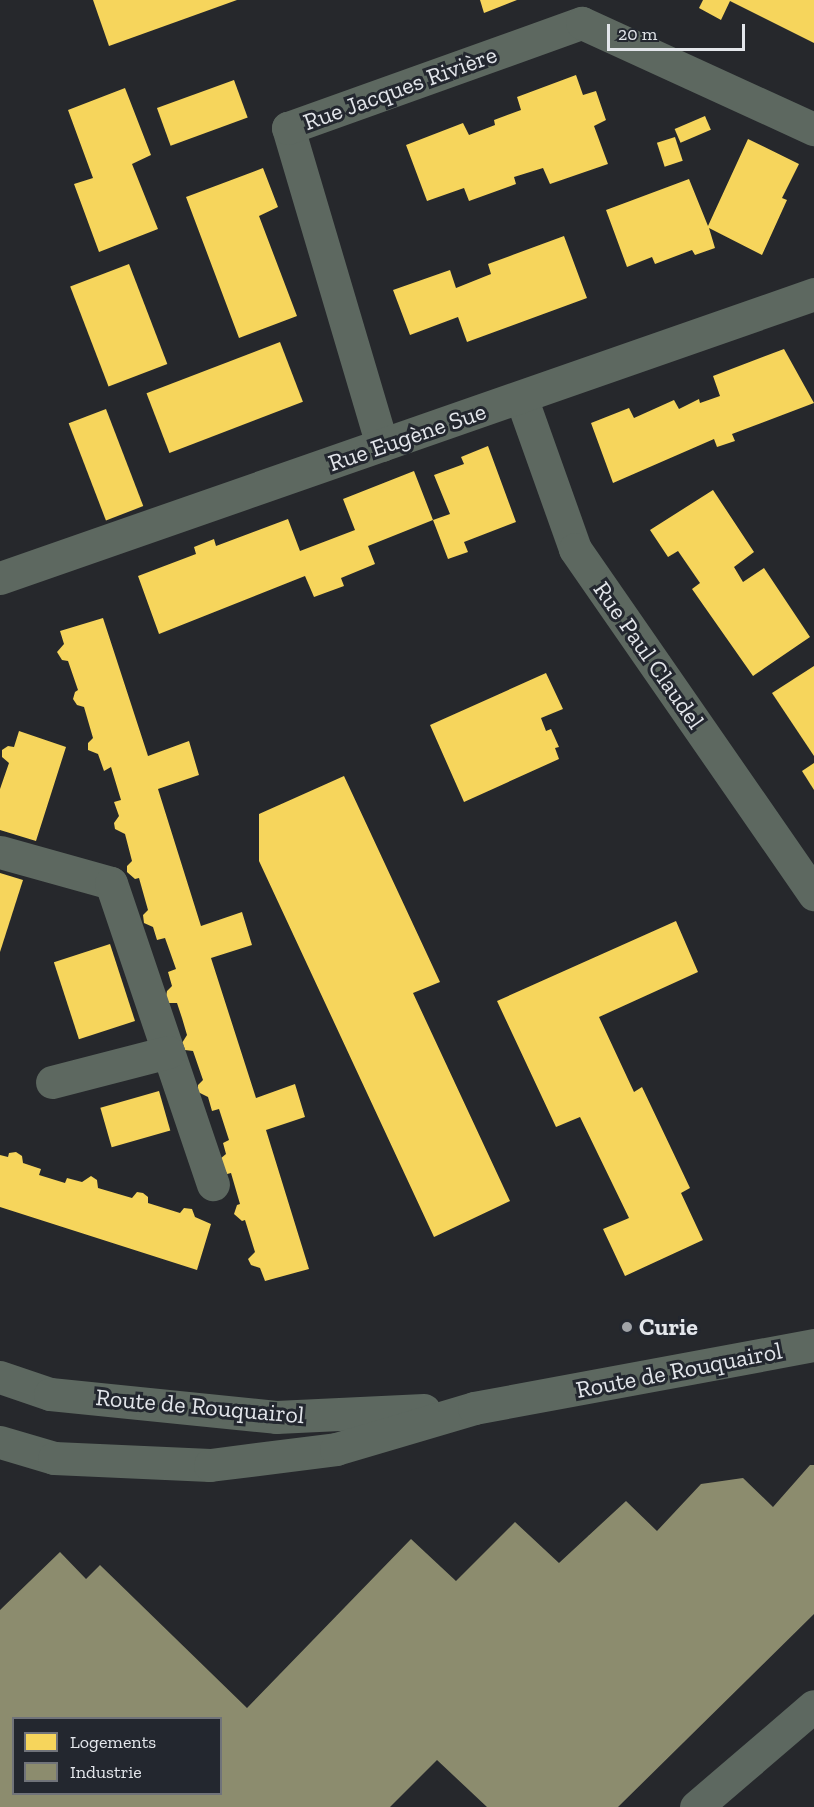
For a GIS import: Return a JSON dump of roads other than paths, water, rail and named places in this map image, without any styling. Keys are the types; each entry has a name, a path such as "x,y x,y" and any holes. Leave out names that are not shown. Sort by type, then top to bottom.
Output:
{"street":[{"name":"Rue Jacques Rivière","path":"382,445 288,128 582,23 814,129"},
{"name":"Rue Eugène Sue","path":"0,578 814,296"},
{"name":"Rue Paul Claudel","path":"521,397 575,549 814,894"},
{"path":"0,852 111,883 213,1184"},
{"path":"52,1082 168,1052"},
{"name":"Route de Rouquairol","path":"0,1442 54,1458 210,1465 336,1449 474,1408 814,1345"},
{"name":"Route de Rouquairol","path":"0,1377 50,1394 276,1417 474,1408"},
{"path":"696,1807 814,1706"}],"place":[{"name":"Curie","path":"627,1327"}]}
